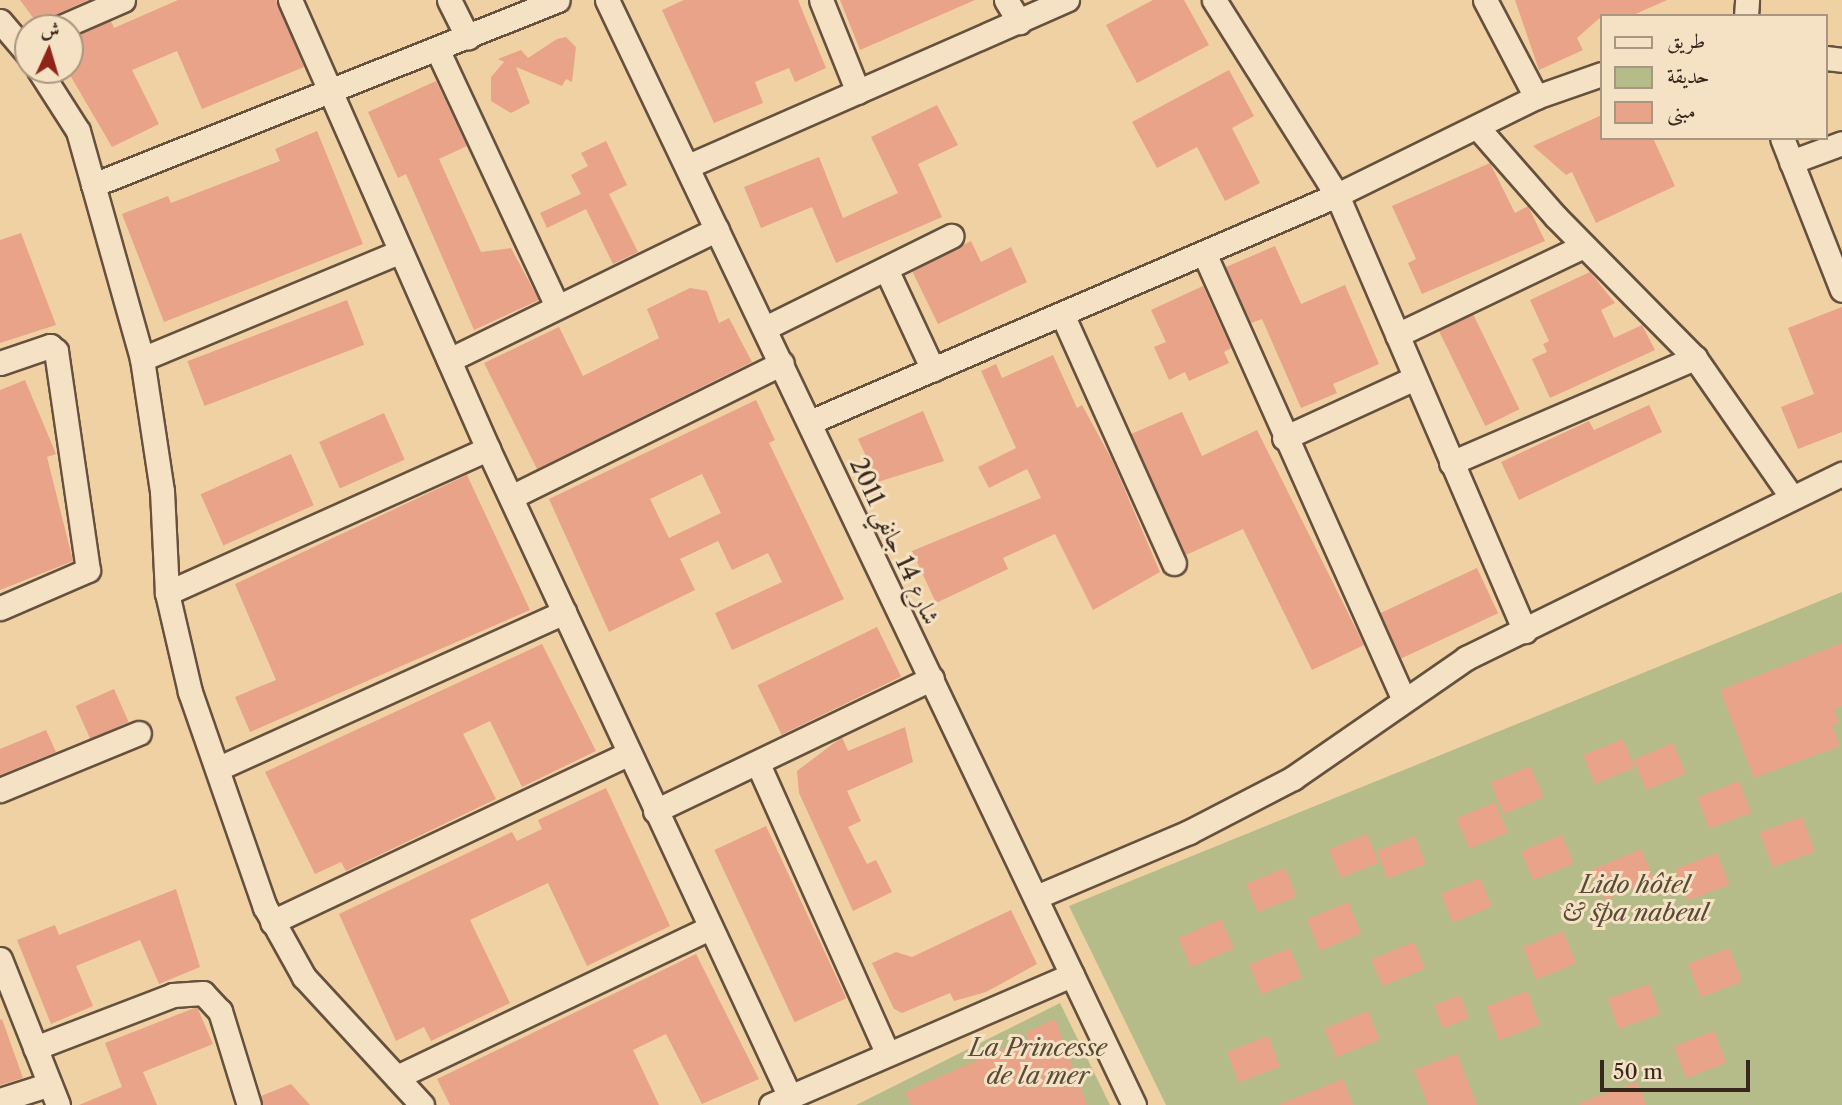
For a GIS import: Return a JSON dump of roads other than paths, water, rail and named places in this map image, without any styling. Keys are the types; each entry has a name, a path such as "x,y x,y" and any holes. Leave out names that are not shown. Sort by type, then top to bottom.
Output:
{"street":[{"path":"84,17 123,0"},
{"path":"290,0 399,252 709,928 781,1101 1072,975"},
{"path":"450,0 468,38"},
{"path":"93,185 330,95 557,0"},
{"name":"شارع 14 جانفي 2011","path":"607,0 1134,1105"},
{"path":"821,0 859,92"},
{"path":"1006,0 1018,22"},
{"path":"688,166 1067,0"},
{"path":"1214,0 1337,195 1525,631"},
{"path":"1485,0 1536,97"},
{"path":"0,22 14,35"},
{"path":"438,51 557,306"},
{"path":"810,422 1337,195 1478,128 1536,97 1601,74"},
{"path":"48,84 78,131 142,359 162,491 167,593 190,692 272,922 304,977 422,1105"},
{"path":"1478,128 1584,246 1695,358 1791,496"},
{"path":"1783,140 1842,290"},
{"path":"1791,162 1842,143"},
{"path":"449,360 717,229"},
{"path":"765,328 951,236"},
{"path":"1397,335 1584,246"},
{"path":"142,359 399,252"},
{"path":"1204,253 1284,438 1402,696"},
{"path":"886,269 933,370"},
{"path":"1062,314 1174,563"},
{"path":"0,363 50,346 56,351 88,570 0,608"},
{"path":"1451,463 1695,358"},
{"path":"511,497 782,363"},
{"path":"1284,438 1415,378"},
{"path":"167,593 488,449"},
{"path":"1036,897 1189,832 1293,778 1402,696 1791,496 1842,474"},
{"path":"219,768 564,612"},
{"path":"655,811 758,764 932,678"},
{"path":"0,790 139,733"},
{"path":"272,922 627,754"},
{"path":"758,764 887,1053"},
{"path":"397,1077 709,928"},
{"path":"0,959 54,1095 0,1100"},
{"path":"35,1048 173,995 203,993 220,1011 248,1105"}],"park label":[{"name":"Lido hôtel & spa nabeul","path":"1635,899"},
{"name":"La Princesse de la mer","path":"1038,1062"}]}
